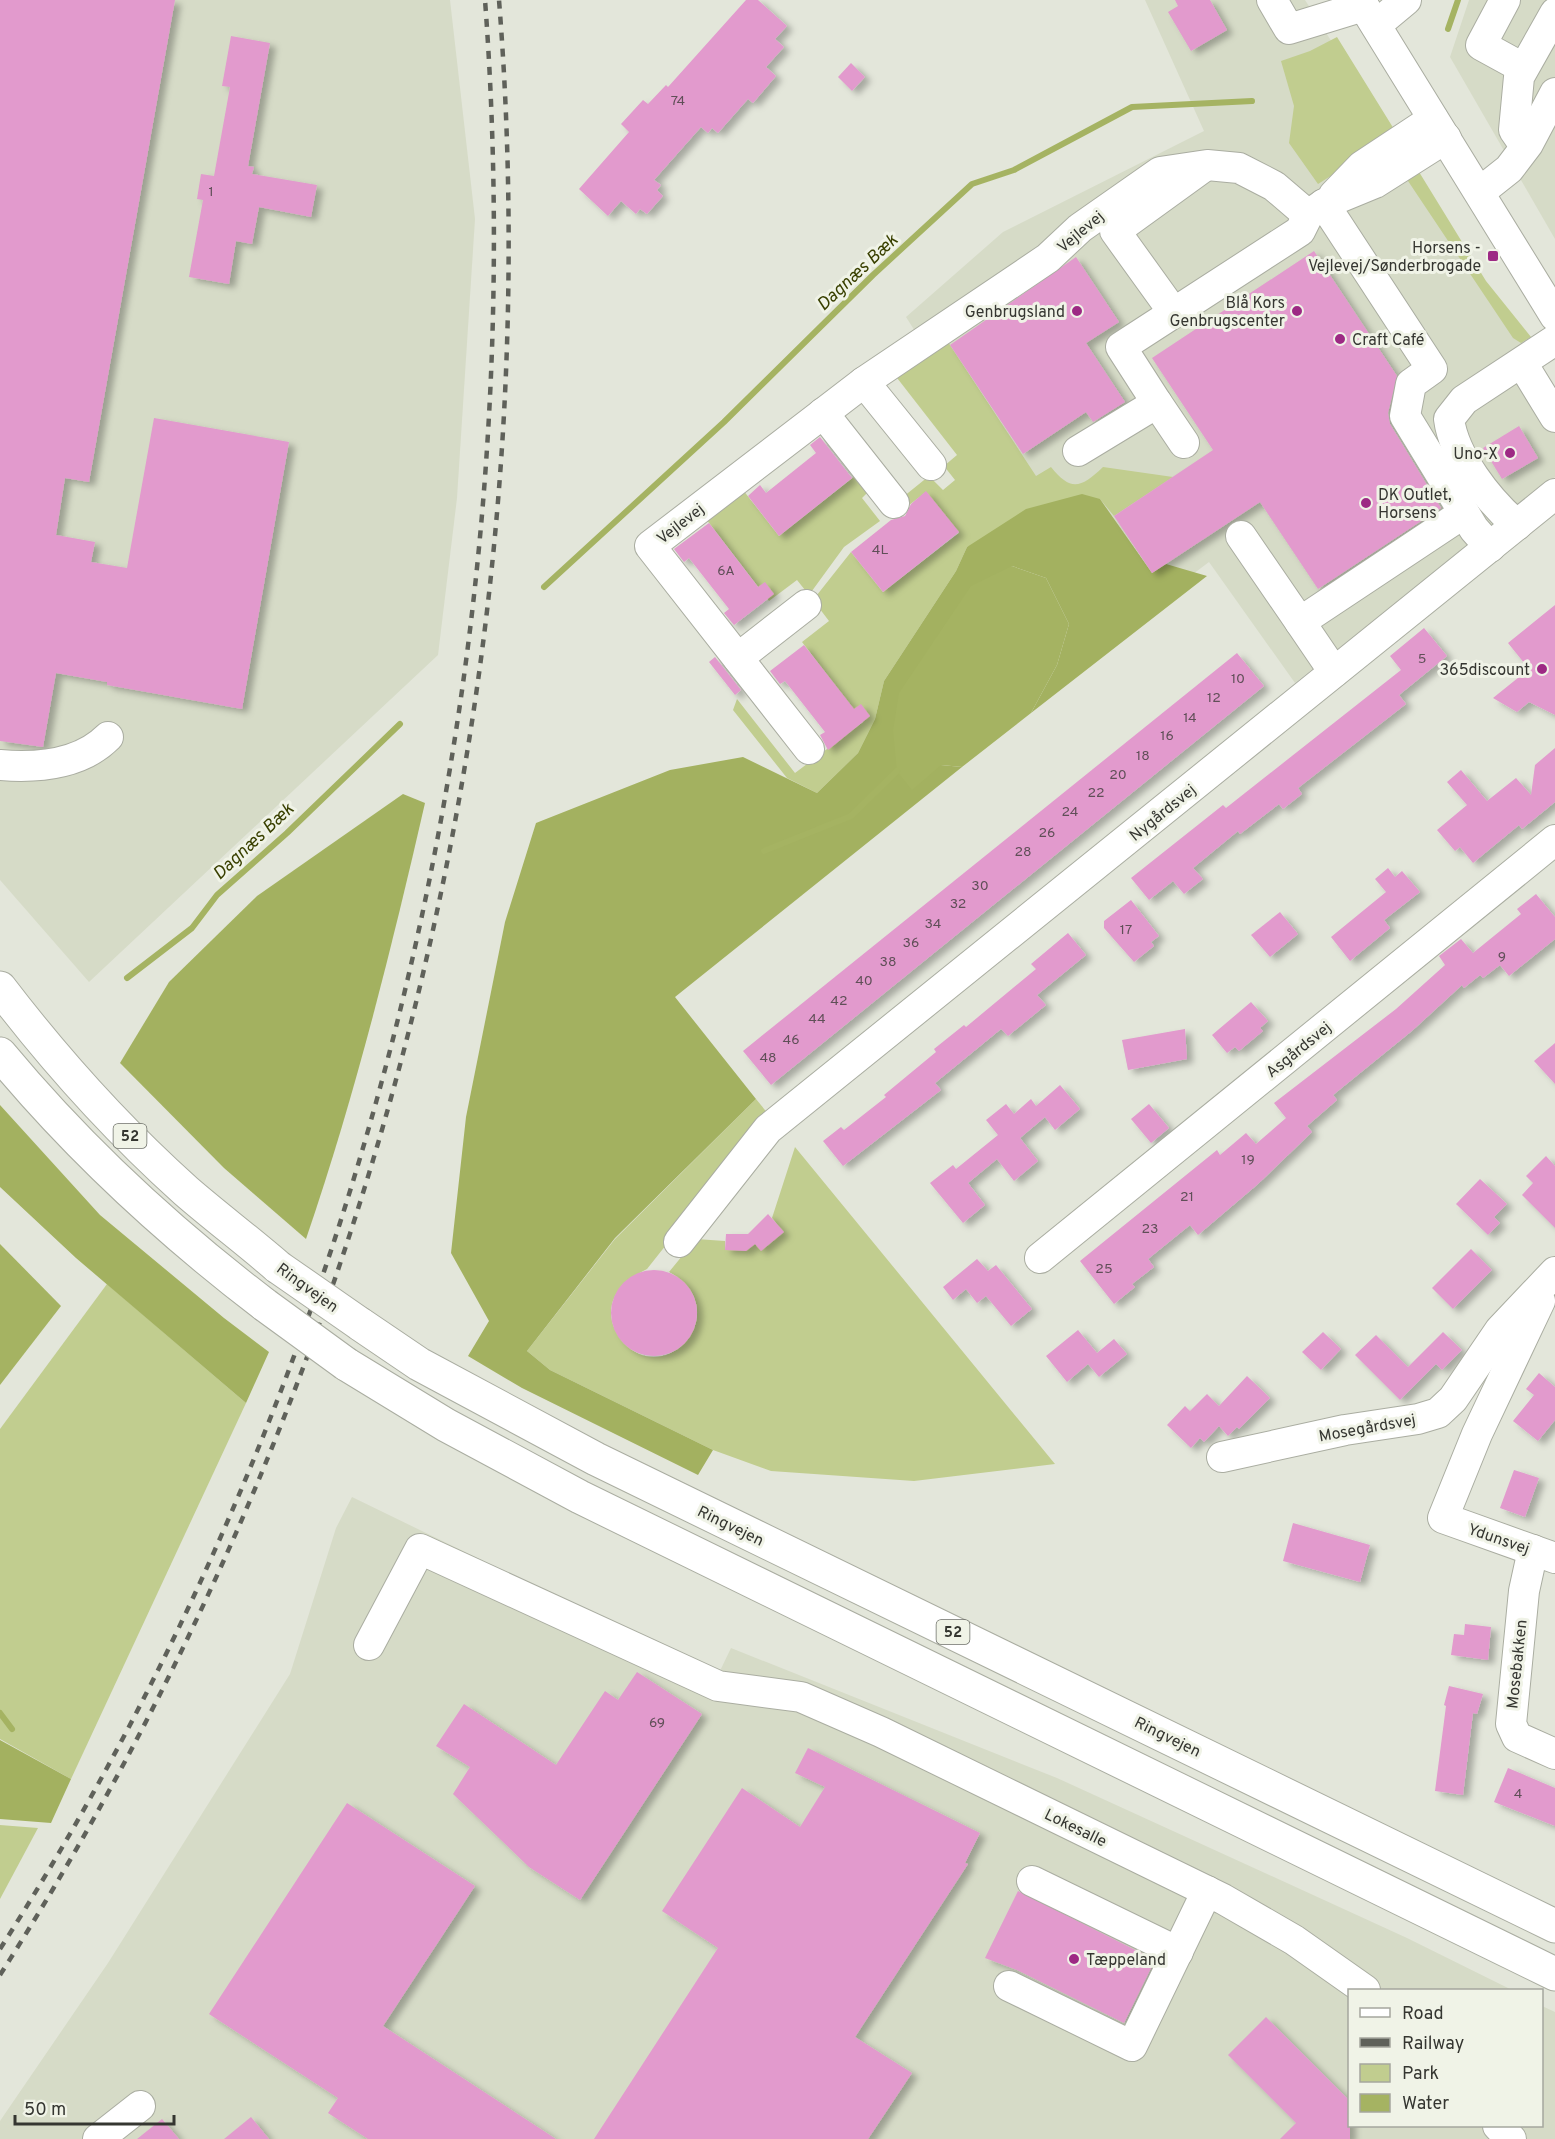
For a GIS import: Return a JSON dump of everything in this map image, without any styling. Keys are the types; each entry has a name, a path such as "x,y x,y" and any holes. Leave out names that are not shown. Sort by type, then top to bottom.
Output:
{"main road":[{"name":"Ringvejen","path":"0,988 51,1051 111,1117 186,1190 278,1267 419,1364 596,1459 1555,1926"},
{"name":"52","path":"0,1054 100,1164 171,1230 265,1305 346,1364 446,1425 580,1497 1555,1974"}],"street":[{"path":"1272,0 1289,29 1406,0"},
{"path":"1505,0 1481,45 1524,68"},
{"path":"1366,11 1555,316"},
{"path":"1526,146 1514,130 1518,77 1555,13"},
{"path":"1480,192 1509,169 1526,146 1555,93"},
{"path":"1184,443 1121,347 1300,231 1316,210 1375,183 1440,129"},
{"path":"1174,313 1115,231 1207,165"},
{"name":"Vejlevej","path":"809,749 738,658 641,553 864,382 1048,258 1080,228 1160,172 1207,165 1239,168 1316,210 1432,369 1411,384 1405,416 1464,513"},
{"path":"1517,525 1492,503 1452,439 1449,419 1464,400 1555,340"},
{"path":"1522,363 1555,417"},
{"path":"864,382 931,465"},
{"path":"1078,451 1157,403"},
{"path":"823,413 894,503"},
{"name":"Nygårdsvej","path":"679,1242 768,1129 1555,494"},
{"path":"1300,622 1464,513 1490,547"},
{"path":"1241,536 1334,672"},
{"path":"738,658 806,605"},
{"path":"0,765 47,764 77,757 97,748 108,737"},
{"name":"Asgårdsvej","path":"1040,1258 1555,840"},
{"name":"Mosegårdsvej","path":"1222,1457 1345,1430 1418,1419 1438,1413 1453,1399 1500,1330 1555,1272 1496,1392 1443,1518"},
{"name":"Ydunsvej","path":"1443,1518 1544,1554"},
{"name":"Lokesalle","path":"369,1645 420,1549 718,1686 772,1691 801,1697 881,1732 1207,1891 1294,1940 1364,1989"},
{"name":"Mosebakken","path":"1544,1554 1524,1591 1511,1724 1518,1737 1555,1754"},
{"path":"1032,1881 1178,1952"},
{"path":"1009,1986 1132,2046 1207,1891"},
{"path":"98,2139 140,2106"},
{"path":"1499,2127 1510,2139"}],"shaded area":[{"path":"0,0 450,0 475,219 457,498 438,655 89,982 0,880"},
{"path":"1145,0 1305,0 1555,390 1555,477 1295,683 1209,562 1109,637 906,317 1003,232 1204,131"},
{"path":"1469,0 1555,0 1555,239 1450,57"},
{"path":"1082,494 1100,499 1152,573 1166,564 1207,576 1031,713 1057,665 1069,624 1046,578 1012,566 941,765 962,767 675,997 756,1099 615,1238 527,1351 550,1370 713,1450 698,1475 522,1388 468,1356 489,1321 451,1253 466,1117 505,922 536,823 670,770 743,757 817,793 858,753 875,719 884,681 956,571 967,547 1026,509"},
{"path":"403,794 425,803 371,1023 306,1239 224,1168 120,1063 169,982 257,896"},
{"path":"0,1105 100,1215 224,1318 269,1352 246,1403 76,1258 0,1187"},
{"path":"352,1497 718,1675 731,1648 1057,1778 1407,1938 1510,1989 1348,1989 1348,2127 1543,2127 1543,2006 1555,2012 1555,2139 0,2139 0,2121 108,1963 290,1674 336,1528"},
{"path":"0,1740 71,1779 51,1823 0,1819"}],"green space":[{"path":"1337,37 1397,134 1318,184 1289,143 1294,106 1281,61 1310,51"},
{"path":"1416,167 1486,281 1531,337 1521,343 1513,338 1404,175"},
{"path":"948,342 1036,476 1051,467 1064,480 1070,484 1076,484 1082,483 1103,467 1173,477 1114,516 1100,499 967,547 956,571 884,681 875,719 858,753 817,793 787,778 733,710 737,699 795,773 863,722 802,642 829,621 813,600 851,552 883,592 959,533 926,492 904,509 903,497 929,476 943,490 955,480 944,466 957,455 894,374"},
{"path":"855,476 868,492 862,498 880,521 844,547 809,595 797,580 769,601 706,519 743,490 779,536"},
{"path":"756,1099 769,1115 647,1269 634,1276 618,1291 611,1312 615,1330 623,1342 643,1355 661,1356 676,1350 689,1338 696,1322 696,1304 688,1287 669,1272 696,1239 725,1241 725,1250 755,1244 783,1232 772,1218 795,1147 1055,1464 914,1481 771,1471 713,1450 550,1370 527,1351 615,1239"},
{"path":"107,1284 246,1403 71,1779 0,1739 0,1429"},
{"path":"0,1825 38,1828 0,1899"}],"water":[{"path":"1012,566 1046,578 1069,624 1057,665 1031,713 962,767 941,765 912,790 897,771 893,731 899,693 971,586"},
{"path":"0,1244 61,1306 0,1385"}],"building":[{"path":"0,0 175,0 89,482 65,478 56,535 95,542 91,562 127,568 154,418 289,442 242,709 107,685 107,682 56,673 43,747 0,741"},
{"path":"746,0 758,0 787,26 775,39 784,47 766,67 776,76 753,103 748,99 718,133 712,128 708,133 701,127 654,180 661,185 657,190 663,196 647,214 640,209 636,214 621,201 608,216 579,189 629,132 621,124 643,100 648,104 666,85 668,87"},
{"path":"1175,0 1210,0 1227,30 1191,51 1168,12 1178,6"},
{"path":"231,36 270,43 248,166 254,167 252,174 317,185 311,217 259,207 252,244 236,241 229,284 189,277 203,200 197,199 201,174 214,176 230,87 222,86"},
{"path":"851,63 865,77 852,91 838,77"},
{"path":"1314,251 1397,376 1388,413 1390,424 1441,508 1318,589 1260,502 1152,573 1114,516 1213,450 1152,358"},
{"path":"1076,257 1119,322 1086,343 1125,402 1093,422 1086,412 1023,454 950,345"},
{"name":"Uno-X","path":"1519,426 1538,458 1502,479 1483,448"},
{"path":"820,437 852,478 779,536 748,496 760,485 766,493 816,453 810,445"},
{"path":"926,491 959,532 883,592 851,552 891,520 905,516 911,504"},
{"path":"709,523 758,587 765,582 774,594 734,625 724,613 729,609 689,558 684,562 674,549"},
{"name":"365discount","path":"1555,605 1555,715 1529,702 1517,712 1493,698 1529,669 1508,643"},
{"path":"1424,628 1447,656 1399,695 1406,704 1298,788 1302,794 1283,809 1279,804 1240,834 1238,831 1193,868 1203,879 1184,894 1173,881 1149,900 1131,878 1223,805 1226,808 1401,670 1390,656"},
{"path":"804,645 854,709 861,704 870,716 828,750 820,735 825,732 785,681 780,684 770,671"},
{"path":"1237,653 1264,686 771,1085 743,1051"},
{"path":"715,657 741,690 735,695 709,662"},
{"path":"1555,748 1555,802 1522,829 1519,825 1473,863 1460,847 1455,851 1437,830 1467,805 1447,782 1461,770 1487,801 1516,778 1531,795 1535,765"},
{"path":"1388,868 1395,877 1402,871 1420,892 1384,920 1390,928 1350,961 1331,937 1386,892 1375,879"},
{"path":"1536,894 1555,917 1555,939 1509,976 1500,965 1483,978 1480,975 1464,988 1462,985 1413,1030 1333,1095 1337,1100 1307,1126 1312,1132 1258,1184 1198,1235 1190,1225 1148,1259 1154,1267 1132,1284 1135,1287 1114,1304 1080,1261 1217,1150 1220,1155 1246,1133 1256,1144 1286,1118 1274,1103 1396,1009 1445,965 1439,956 1461,939 1473,953 1521,914 1517,909"},
{"path":"1131,900 1159,936 1151,942 1154,946 1134,962 1104,928 1104,921"},
{"path":"1280,912 1298,934 1270,957 1251,935"},
{"path":"1068,933 1086,955 1037,995 1046,1005 1008,1036 1001,1029 935,1083 941,1090 843,1166 823,1141 841,1127 844,1130 886,1097 884,1095 936,1052 934,1049 964,1025 966,1027 1036,969 1031,964"},
{"path":"1251,1002 1268,1021 1260,1028 1263,1031 1239,1051 1235,1047 1227,1053 1212,1035"},
{"path":"1185,1029 1187,1059 1128,1070 1122,1040"},
{"path":"1555,1043 1555,1084 1534,1061"},
{"path":"1060,1085 1080,1109 1055,1130 1045,1117 1020,1138 1038,1161 1014,1181 997,1159 968,1183 985,1205 963,1223 930,1183 953,1165 956,1169 998,1135 986,1120 1006,1104 1014,1114 1031,1099 1036,1106"},
{"path":"1149,1104 1169,1128 1151,1143 1131,1119"},
{"path":"1546,1156 1555,1166 1555,1228 1522,1195 1533,1183 1526,1176"},
{"path":"1480,1179 1507,1204 1494,1217 1500,1223 1488,1235 1456,1204"},
{"path":"768,1214 784,1232 761,1251 755,1244 746,1251 725,1250 726,1234 748,1234"},
{"path":"1471,1249 1492,1270 1453,1309 1432,1288"},
{"path":"977,1259 988,1271 996,1265 1032,1309 1011,1326 986,1296 977,1303 966,1289 953,1300 943,1287"},
{"path":"654,1270 678,1277 690,1289 697,1313 690,1337 678,1349 654,1356 630,1349 618,1337 611,1313 618,1289 630,1277"},
{"path":"1078,1330 1097,1353 1114,1339 1127,1354 1099,1377 1088,1364 1067,1382 1046,1356"},
{"path":"1323,1332 1341,1349 1321,1370 1302,1352"},
{"path":"1443,1332 1462,1350 1442,1370 1436,1364 1400,1400 1355,1355 1376,1335 1408,1367"},
{"path":"1539,1373 1555,1387 1555,1420 1538,1441 1513,1421 1534,1395 1526,1389"},
{"path":"1247,1376 1270,1398 1239,1429 1237,1427 1228,1436 1219,1426 1204,1442 1200,1438 1191,1448 1167,1425 1185,1406 1190,1411 1207,1394 1219,1406"},
{"path":"1514,1470 1539,1478 1525,1517 1500,1508"},
{"path":"1293,1523 1370,1545 1360,1582 1283,1561"},
{"path":"1465,1624 1491,1627 1488,1660 1451,1655 1454,1634 1464,1635"},
{"path":"637,1672 702,1714 580,1900 529,1867 453,1794 470,1767 436,1746 464,1704 556,1765 605,1691 618,1700"},
{"path":"1449,1686 1483,1694 1477,1714 1473,1713 1463,1795 1435,1791 1446,1706 1444,1705"},
{"path":"808,1748 980,1833 965,1863 968,1864 855,2037 912,2073 868,2139 594,2139 718,1948 662,1911 742,1788 800,1827 825,1787 795,1773"},
{"path":"1508,1768 1555,1788 1555,1826 1494,1802"},
{"path":"347,1803 475,1886 383,2026 556,2139 368,2139 328,2113 338,2098 209,2014"},
{"name":"Tæppeland","path":"1018,1891 1155,1960 1124,2023 1017,1970 985,1958"},
{"path":"1266,2017 1348,2099 1350,2139 1280,2139 1296,2123 1228,2055"},
{"path":"251,2117 269,2139 224,2139"},
{"path":"162,2119 179,2139 137,2139"}],"waterway":[{"path":"1448,29 1458,0"},
{"name":"Dagnæs Bæk","path":"544,587 724,422 873,275 972,184 1014,170 1132,107 1252,101"},
{"name":"Dagnæs Bæk","path":"127,978 192,928 217,895 287,833 400,724"},
{"path":"764,851 851,816 897,771"},
{"path":"0,1713 12,1729"}],"railway":[{"path":"0,1949 128,1728 238,1498 328,1259 399,1014 451,764 482,511 494,255 485,0"},
{"path":"0,1975 131,1751 243,1518 336,1276 410,1028 463,775 497,518 509,259 499,0"}],"place":[{"name":"Horsens - Vejlevej/Sønderbrogade","path":"1493,256"},
{"name":"Genbrugsland","path":"1077,311"},
{"name":"Blå Kors Genbrugscenter","path":"1297,311"},
{"name":"Craft Café","path":"1340,339"},
{"name":"Uno-X","path":"1510,453"},
{"name":"DK Outlet, Horsens","path":"1366,503"},
{"name":"365discount","path":"1542,669"},
{"name":"Tæppeland","path":"1074,1959"}]}
